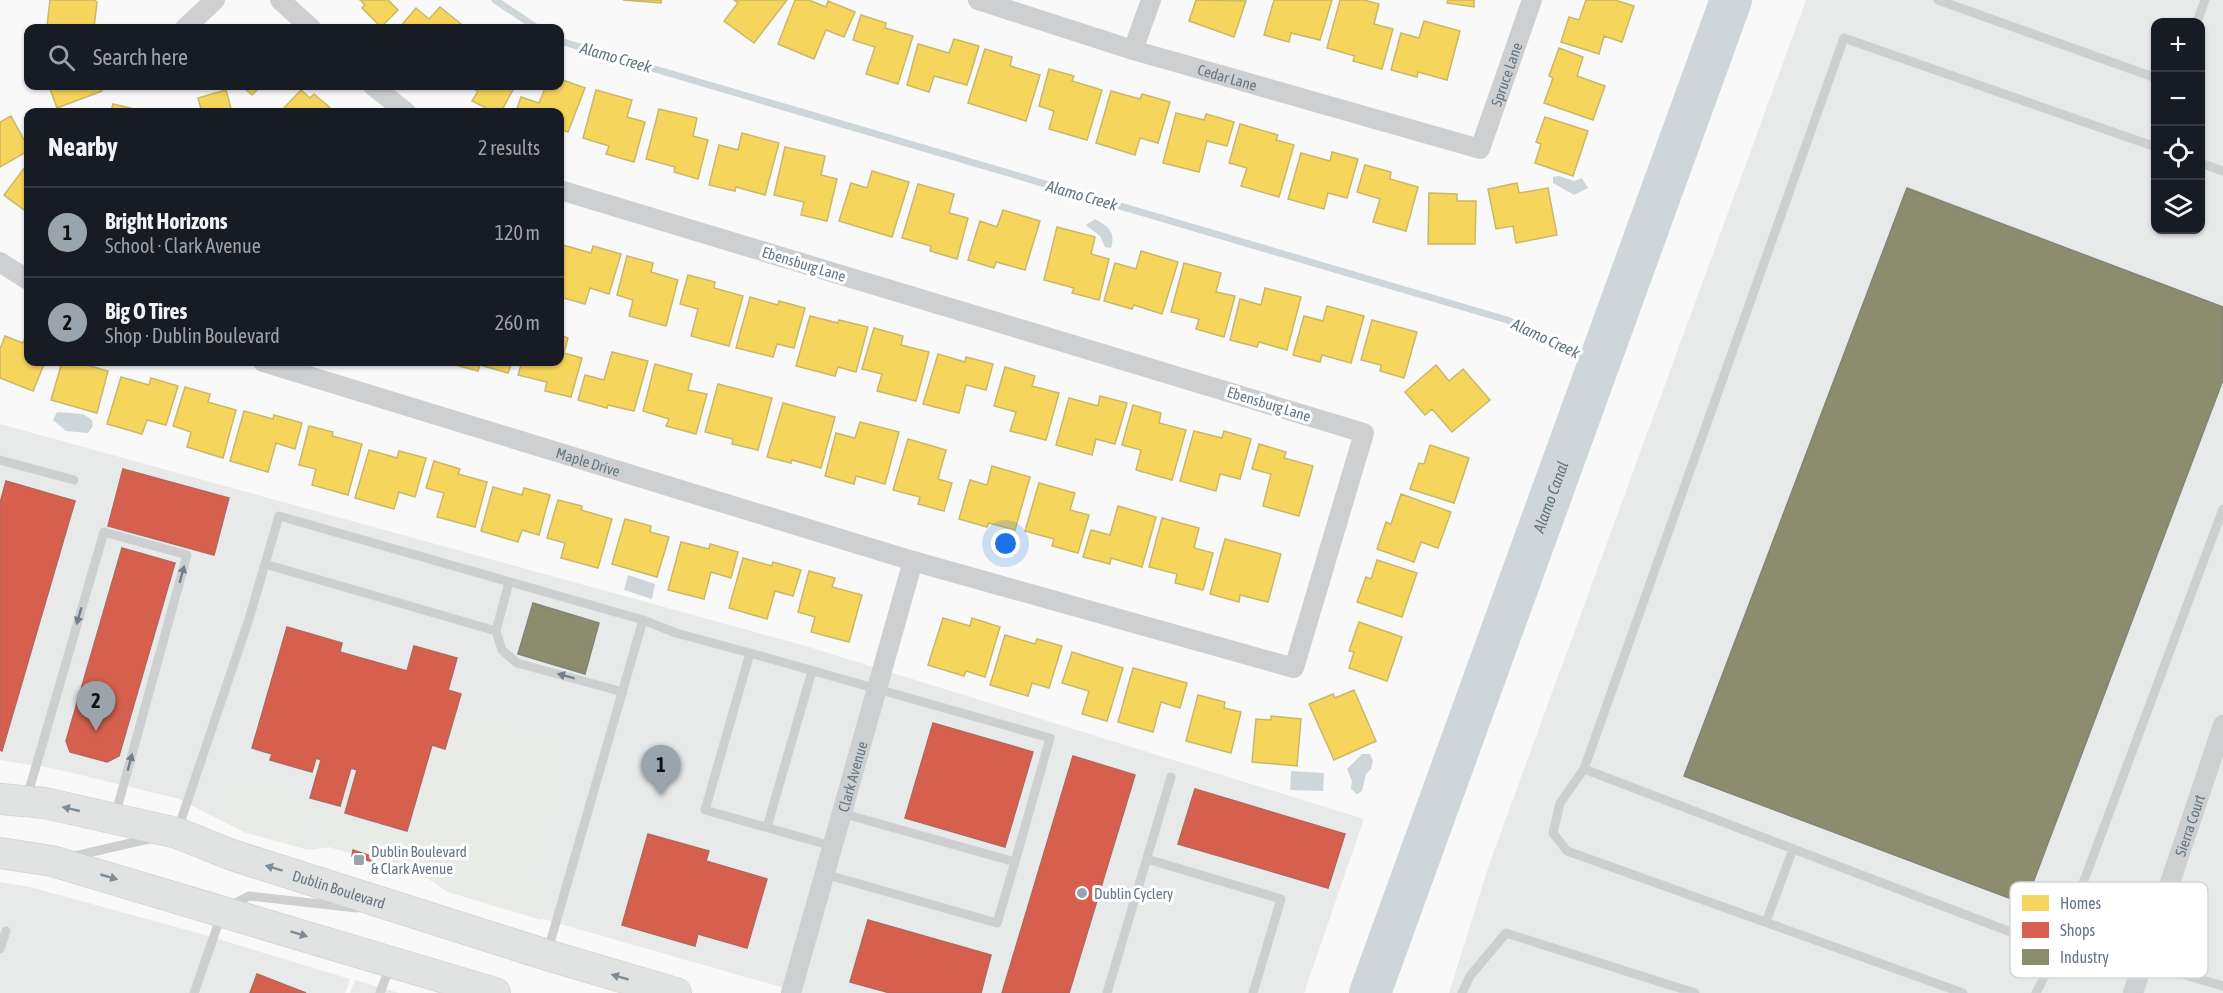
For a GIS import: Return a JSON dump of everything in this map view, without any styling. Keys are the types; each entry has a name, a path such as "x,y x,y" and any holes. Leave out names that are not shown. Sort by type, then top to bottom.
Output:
{"main road":[{"name":"Dublin Boulevard","path":"13,800 45,802 177,833 232,855 547,955 676,993"},
{"path":"0,853 52,861 223,910 495,993"}],"street":[{"path":"189,24 215,0"},
{"path":"280,0 307,24"},
{"name":"Cedar Lane","path":"978,0 1133,50 1480,149"},
{"path":"1133,50 1151,0"},
{"name":"Spruce Lane","path":"1480,149 1532,0"},
{"path":"379,90 401,108"},
{"name":"Ebensburg Lane","path":"564,191 1364,433 1294,668 912,561"},
{"path":"0,262 24,277"},
{"name":"Maple Drive","path":"276,366 912,561"},
{"name":"Clark Avenue","path":"791,993 912,561"},
{"name":"Sierra Court","path":"2170,882 2223,725"},
{"name":"Sierra Court","path":"2133,993 2138,978"}],"lane":[{"path":"1938,0 2151,76"},
{"path":"2198,18 2205,0"},
{"path":"1963,993 1567,851 1553,833 1560,802 1584,769 1844,38 2151,145"},
{"path":"2205,165 2223,171"},
{"path":"0,460 74,480"},
{"path":"2083,882 2223,509"},
{"path":"52,861 177,833 249,619 279,516 644,620 676,633 1050,738 997,923 824,874"},
{"path":"13,800 104,532 187,555 115,819"},
{"path":"265,564 496,631"},
{"path":"509,582 496,631 502,650 517,663 623,692"},
{"path":"547,955 644,620"},
{"path":"750,654 705,810 832,846"},
{"path":"767,827 812,671"},
{"path":"1584,769 2010,932"},
{"path":"1107,993 1171,777"},
{"path":"841,813 1015,862"},
{"path":"1766,922 1793,849"},
{"path":"1146,859 1281,899 1253,993"},
{"path":"194,993 223,910 249,896 427,916"},
{"path":"0,949 6,931"},
{"path":"1462,993 1470,976 1506,933 1695,993"},
{"path":"380,993 391,961"},
{"path":"2037,993 2044,978"},
{"path":"2195,978 2223,986"}],"shaded area":[{"path":"1806,0 2223,0 2223,993 1449,993 1490,862"},
{"path":"1559,176 1574,181 1582,178 1588,188 1574,195 1553,183 1553,177"},
{"path":"1095,219 1110,230 1111,248 1105,247 1100,236 1086,225"},
{"path":"57,412 83,414 92,420 93,426 88,433 66,431 53,420"},
{"path":"0,424 809,647 1364,819 1304,993 802,993 448,892 418,872 329,847 308,850 244,832 179,799 56,769 0,760"},
{"path":"628,575 655,584 652,599 624,590"},
{"path":"456,711 569,747 531,882 550,888 541,920 448,892 418,872 329,847 318,848 321,839 333,841 335,833 329,831 330,825 324,824 326,815 414,838 407,831 432,745"},
{"path":"1362,754 1370,754 1373,761 1371,769 1366,774 1362,791 1357,794 1351,789 1352,781 1347,769"},
{"path":"1291,771 1324,773 1323,791 1290,790"},
{"path":"232,777 311,801 298,847 244,832 220,819"},
{"path":"0,882 30,887 198,933 350,979 345,993 0,993"},
{"path":"355,980 399,993 350,993"}],"building: Homes":[{"path":"50,0 94,0 97,2 94,24 47,24"},
{"path":"360,0 388,0 398,10 384,24 378,24 362,8 365,5"},
{"path":"623,0 661,0 661,3"},
{"path":"734,0 787,0 754,43 724,21 738,3"},
{"path":"795,0 809,0 826,7 828,1 855,12 844,37 826,30 814,59 778,44"},
{"path":"1196,0 1246,1 1234,37 1189,21"},
{"path":"1274,0 1332,0 1320,40 1291,33 1289,42 1264,35"},
{"path":"1340,0 1364,0 1379,4 1374,24 1393,29 1382,69 1353,61 1355,56 1327,48"},
{"path":"1448,0 1474,0 1474,7 1447,3"},
{"path":"1586,0 1615,0 1634,6 1622,42 1604,36 1599,54 1561,42 1569,17 1579,20"},
{"path":"440,7 461,24 402,24 416,8 429,19"},
{"path":"861,15 886,23 885,28 913,36 898,84 866,74 875,47 853,40"},
{"path":"1424,21 1460,31 1447,80 1418,72 1417,77 1391,70 1401,33 1419,38"},
{"path":"954,39 979,46 967,85 934,76 929,92 907,85 918,44 949,53"},
{"path":"1559,48 1583,57 1577,76 1605,86 1593,120 1544,103 1553,78 1549,76"},
{"path":"985,49 1012,57 1010,66 1040,75 1026,121 968,103"},
{"path":"1049,69 1074,76 1072,81 1102,90 1087,140 1049,129 1054,111 1039,106"},
{"path":"564,80 585,88 568,132 564,130 564,108 517,108 521,97 539,103 544,90 564,90"},
{"path":"50,90 102,91 57,108"},
{"path":"226,90 231,108 201,108 198,98"},
{"path":"246,90 257,90 252,95"},
{"path":"301,90 310,98 314,94 330,108 284,108"},
{"path":"476,90 513,90 503,108 486,108 472,101 478,91"},
{"path":"596,90 632,100 627,117 645,122 634,162 606,154 609,146 583,138"},
{"path":"1111,91 1140,99 1142,94 1170,102 1158,143 1140,138 1135,155 1096,143"},
{"path":"113,104 130,108 112,108"},
{"path":"659,109 697,118 693,136 708,140 698,179 674,172 675,167 646,159"},
{"path":"1176,113 1204,120 1206,114 1234,122 1227,146 1207,141 1199,172 1163,163"},
{"path":"11,116 24,140 24,153 0,167 0,122"},
{"path":"1545,117 1588,131 1573,176 1535,163 1541,144 1536,142"},
{"path":"1240,124 1278,135 1276,140 1294,145 1279,197 1241,186 1247,168 1229,163"},
{"path":"742,133 779,143 765,195 736,187 735,191 709,185 719,145 738,150"},
{"path":"785,147 825,156 821,175 837,179 827,221 801,215 804,202 774,195"},
{"path":"1332,152 1358,159 1347,198 1328,193 1324,209 1288,199 1301,153 1330,161"},
{"path":"1365,165 1391,172 1390,179 1418,187 1406,231 1373,222 1380,199 1357,192"},
{"path":"24,168 24,210 4,195"},
{"path":"872,171 909,182 892,237 839,221 851,183 867,188"},
{"path":"1517,183 1519,193 1548,188 1557,235 1516,243 1513,226 1496,229 1488,189"},
{"path":"918,184 954,194 949,213 968,218 957,259 930,251 931,246 902,238"},
{"path":"1429,193 1457,194 1457,201 1476,201 1475,244 1428,244"},
{"path":"1003,210 1040,221 1025,270 996,262 994,268 968,260 980,221 997,227"},
{"path":"1057,227 1095,237 1091,254 1109,259 1099,300 1072,293 1074,288 1044,280"},
{"path":"564,245 591,253 593,246 621,254 609,294 590,288 585,304 564,298"},
{"path":"1141,251 1178,262 1162,314 1134,305 1132,309 1104,301 1115,263 1136,269"},
{"path":"627,256 653,263 651,272 678,280 666,326 629,316 633,300 617,295"},
{"path":"1184,263 1221,273 1216,292 1235,296 1224,337 1196,329 1199,319 1171,312"},
{"path":"688,275 715,282 714,288 743,296 729,346 691,336 698,309 680,304"},
{"path":"1265,288 1301,297 1287,350 1259,342 1257,347 1230,340 1240,299 1261,305"},
{"path":"750,297 778,305 779,301 805,308 794,348 777,344 773,357 736,348"},
{"path":"1327,306 1364,316 1351,363 1322,355 1320,362 1293,355 1304,316 1323,321"},
{"path":"810,316 868,327 856,372 838,367 835,376 796,366"},
{"path":"1372,320 1417,332 1404,378 1380,371 1381,365 1361,360"},
{"path":"874,328 903,336 901,345 929,352 916,401 877,391 882,374 862,369"},
{"path":"5,336 23,343 24,340 24,366 43,366 33,391 0,378 0,349"},
{"path":"564,336 568,338 564,353"},
{"path":"612,352 648,361 634,411 608,405 607,408 578,400 585,375 604,380"},
{"path":"564,353 582,358 571,397 545,391 547,382 518,375 521,366 564,366"},
{"path":"938,354 965,362 966,357 993,364 986,390 966,385 959,413 923,404"},
{"path":"655,364 692,374 688,390 707,394 696,434 666,426 669,419 643,411"},
{"path":"1436,365 1449,381 1463,369 1490,400 1452,432 1432,409 1425,415 1405,392"},
{"path":"61,366 90,366 108,371 97,413 51,400"},
{"path":"459,366 480,366 478,371"},
{"path":"484,366 511,366 508,373"},
{"path":"1005,367 1035,376 1032,386 1059,393 1046,440 1010,431 1016,412 994,406"},
{"path":"121,377 149,385 151,378 178,386 166,425 147,420 142,434 107,424"},
{"path":"718,384 772,398 758,450 732,444 733,439 705,432"},
{"path":"185,387 210,394 208,402 236,410 223,458 187,447 191,432 173,426"},
{"path":"1100,396 1127,403 1115,444 1096,439 1092,455 1056,445 1069,398 1098,406"},
{"path":"783,403 835,417 821,468 792,460 791,463 767,457"},
{"path":"1133,405 1161,413 1159,423 1186,430 1172,480 1136,470 1141,450 1122,445"},
{"path":"244,411 273,419 274,415 302,423 295,449 276,443 268,472 230,461"},
{"path":"860,422 899,432 885,484 856,476 854,484 825,476 836,433 855,438"},
{"path":"309,426 333,432 332,436 362,444 348,495 312,485 316,469 299,465"},
{"path":"1194,431 1222,438 1224,431 1251,439 1240,479 1220,474 1216,491 1180,481"},
{"path":"908,439 946,450 938,479 952,483 944,511 918,504 920,497 893,490"},
{"path":"1259,444 1286,452 1284,458 1313,466 1299,516 1263,506 1271,474 1252,469"},
{"path":"1430,445 1469,458 1454,503 1410,489 1419,463 1424,464"},
{"path":"369,450 397,458 399,451 426,458 415,497 399,492 394,509 355,498"},
{"path":"434,461 460,469 458,474 487,482 475,527 437,517 444,493 426,488"},
{"path":"992,466 1030,477 1015,530 989,523 987,527 959,519 970,480 987,485"},
{"path":"1039,483 1075,493 1070,510 1089,515 1078,553 1052,546 1054,539 1025,531"},
{"path":"493,487 522,495 524,488 550,495 539,535 522,530 518,542 481,531"},
{"path":"1401,494 1451,512 1438,548 1421,542 1414,562 1377,549 1386,522 1391,524"},
{"path":"558,500 582,506 581,510 612,519 598,568 561,558 565,543 547,538"},
{"path":"1118,506 1156,517 1142,567 1111,558 1110,564 1083,557 1091,530 1110,535"},
{"path":"1162,518 1199,528 1194,548 1213,553 1203,590 1175,583 1177,574 1149,567"},
{"path":"625,519 651,526 650,532 669,537 657,577 612,564"},
{"path":"1225,539 1281,554 1268,602 1240,595 1239,602 1210,594"},
{"path":"681,542 709,549 710,544 738,552 731,578 711,572 704,599 668,590"},
{"path":"743,558 772,566 773,562 801,570 793,596 775,591 767,619 729,608"},
{"path":"1377,560 1417,573 1402,617 1357,602 1366,577 1371,579"},
{"path":"809,571 835,578 832,587 862,595 849,642 811,632 815,617 798,612"},
{"path":"943,618 970,626 972,618 1000,627 985,677 966,671 964,676 928,665"},
{"path":"1359,622 1402,637 1387,681 1349,668 1354,652 1349,651"},
{"path":"1005,635 1035,644 1037,639 1062,646 1049,688 1032,683 1028,696 990,685"},
{"path":"1072,652 1123,668 1107,721 1082,714 1089,691 1062,683"},
{"path":"1133,668 1187,683 1180,708 1161,702 1153,732 1118,722"},
{"path":"1354,690 1376,741 1334,760 1309,704 1333,694 1335,698"},
{"path":"1198,695 1225,702 1224,708 1241,712 1231,753 1186,741"},
{"path":"1271,716 1301,719 1297,766 1252,762 1256,719 1271,720"}],"building: Shops":[{"path":"123,469 229,498 214,555 108,526"},
{"path":"6,481 75,501 2,751 0,750 0,503"},
{"path":"122,548 175,563 119,756 107,762 70,752 66,741"},
{"path":"287,627 342,643 340,652 407,671 414,646 457,658 448,690 461,694 445,749 432,745 407,831 345,813 357,770 351,768 340,806 310,798 321,760 316,758 312,772 270,760 272,754 252,748"},
{"path":"933,723 1033,752 1005,847 905,818"},
{"path":"1073,756 1135,775 1069,993 1002,993"},
{"path":"1195,789 1345,834 1328,888 1178,844"},
{"path":"648,834 709,851 706,861 767,879 747,948 698,934 695,946 622,925"},
{"path":"353,850 374,857 373,862 352,856"},
{"path":"868,920 991,955 981,993 890,993 850,982"},
{"path":"257,974 306,993 250,993"}],"building: Industry":[{"path":"1907,188 2223,307 2223,380 2033,882 2010,882 2010,898 1684,776"},
{"path":"533,603 599,623 585,674 518,654"}],"waterway":[{"name":"Alamo Creek","path":"495,0 531,24"},
{"name":"Alamo Canal","path":"1370,993 1731,0"},
{"name":"Alamo Creek","path":"564,42 1507,320 1599,363"}],"place":[{"name":"Big O Tires","path":"96,731"},
{"name":"Bright Horizons","path":"661,795"},
{"name":"Dublin Boulevard & Clark Avenue","path":"359,860"},
{"name":"Dublin Cyclery","path":"1082,893"}]}
